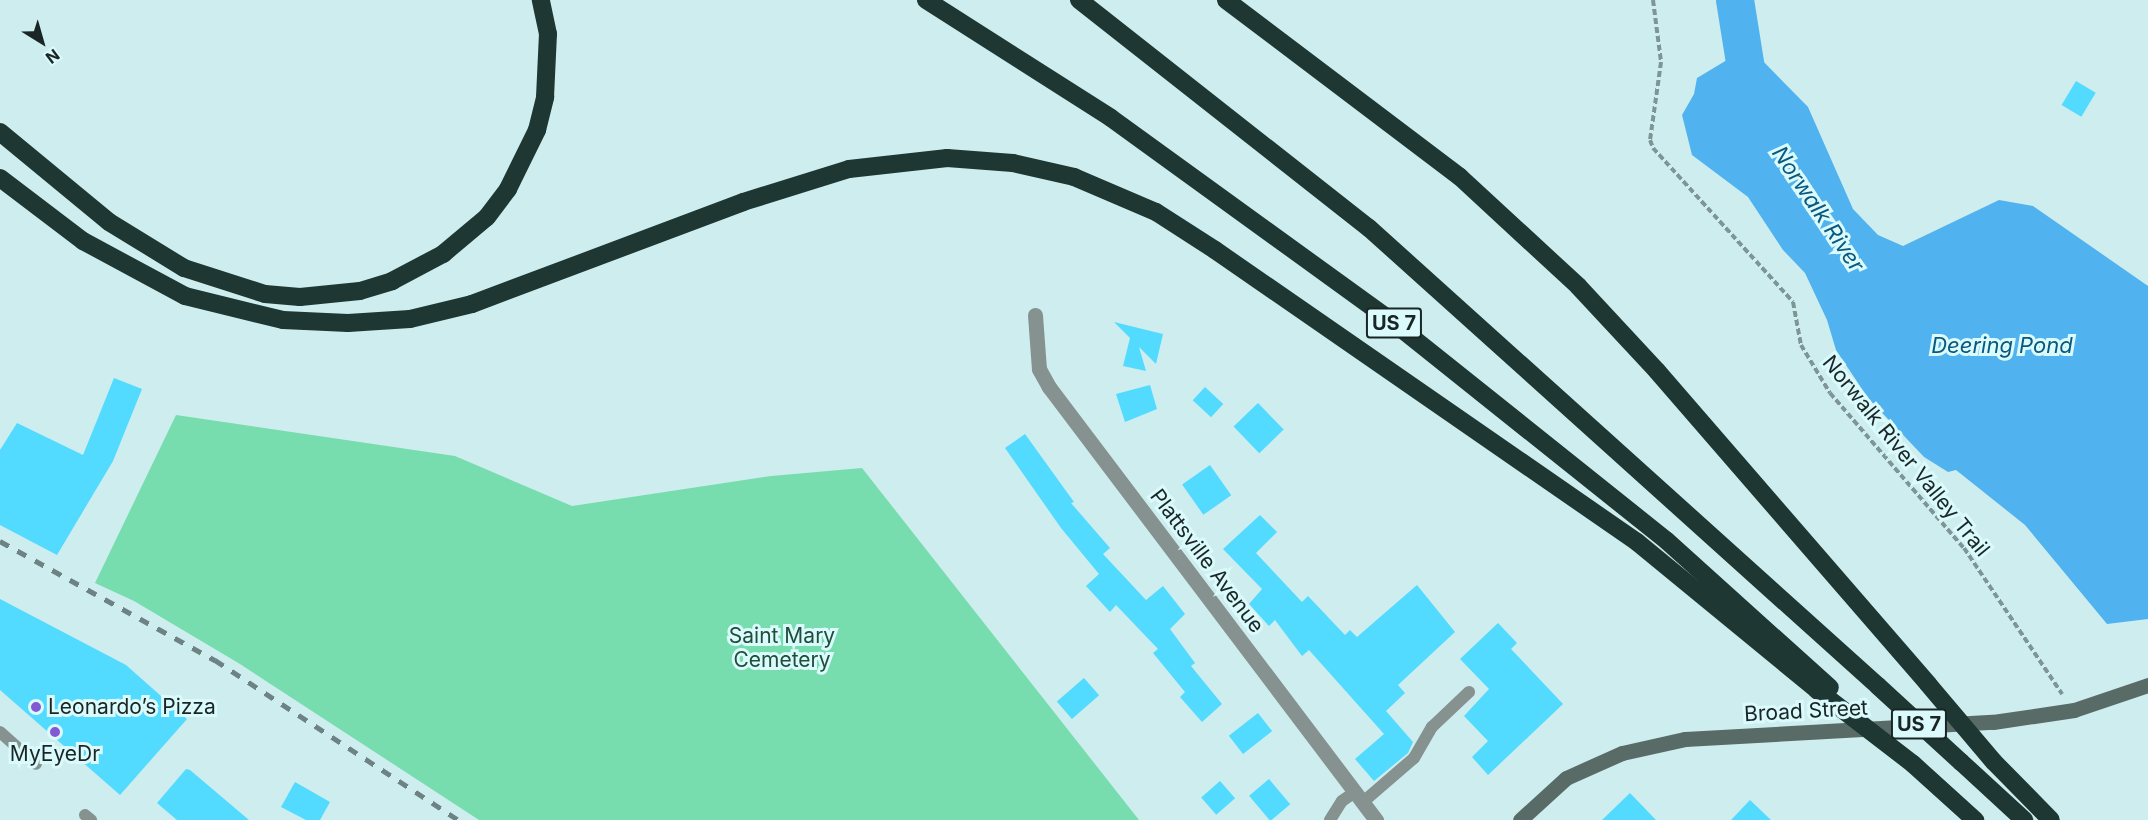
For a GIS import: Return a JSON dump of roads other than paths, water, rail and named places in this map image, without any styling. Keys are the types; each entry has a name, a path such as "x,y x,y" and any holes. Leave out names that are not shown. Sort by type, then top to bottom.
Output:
{"highway":[{"path":"0,132 109,222 184,268 265,294 300,297 360,291 392,281 443,254 487,217 508,189 525,160 545,97 548,34 541,0"},
{"name":"US 7","path":"926,0 1111,118 1403,330 1667,541 1824,689 1975,820"},
{"name":"US 7","path":"1079,0 1369,228 2024,820"},
{"path":"1226,0 1460,177 1578,286 1657,371 1994,762 2051,820"},
{"path":"0,178 83,242 185,296 272,318 348,323 410,319 472,304 743,202 849,169 947,158 1013,163 1074,177 1156,212 1225,256 1637,542 1824,689"}],"street":[{"name":"Plattsville Avenue","path":"1035,315 1039,369 1049,387 1376,820"},
{"name":"Broad Street","path":"1520,820 1566,778 1622,753 1685,739 1993,722 2074,710 2148,685"}],"lane":[{"path":"1330,820 1342,801 1359,797 1414,758 1432,727 1469,692"},
{"path":"0,732 36,764"}],"water":[{"name":"Deering Pond","path":"1736,24 1752,29 1758,56 1808,107 1853,209 1878,235 1903,246 1999,200 2033,206 2148,286 2148,619 2107,624 2025,525 1956,470 1948,472 1924,457 1868,398 1836,350 1827,320 1805,273 1783,250 1748,197 1692,155 1682,115 1694,94 1697,78 1727,60"}],"waterway":[{"name":"Norwalk River","path":"1735,0 1747,75"}],"railway":[{"path":"0,541 215,660 459,820"}],"place":[{"name":"Leonardo’s Pizza","path":"36,707"},
{"name":"MyEyeDr","path":"55,732"}],"park label":[{"name":"Saint Mary Cemetery","path":"782,648"}]}
